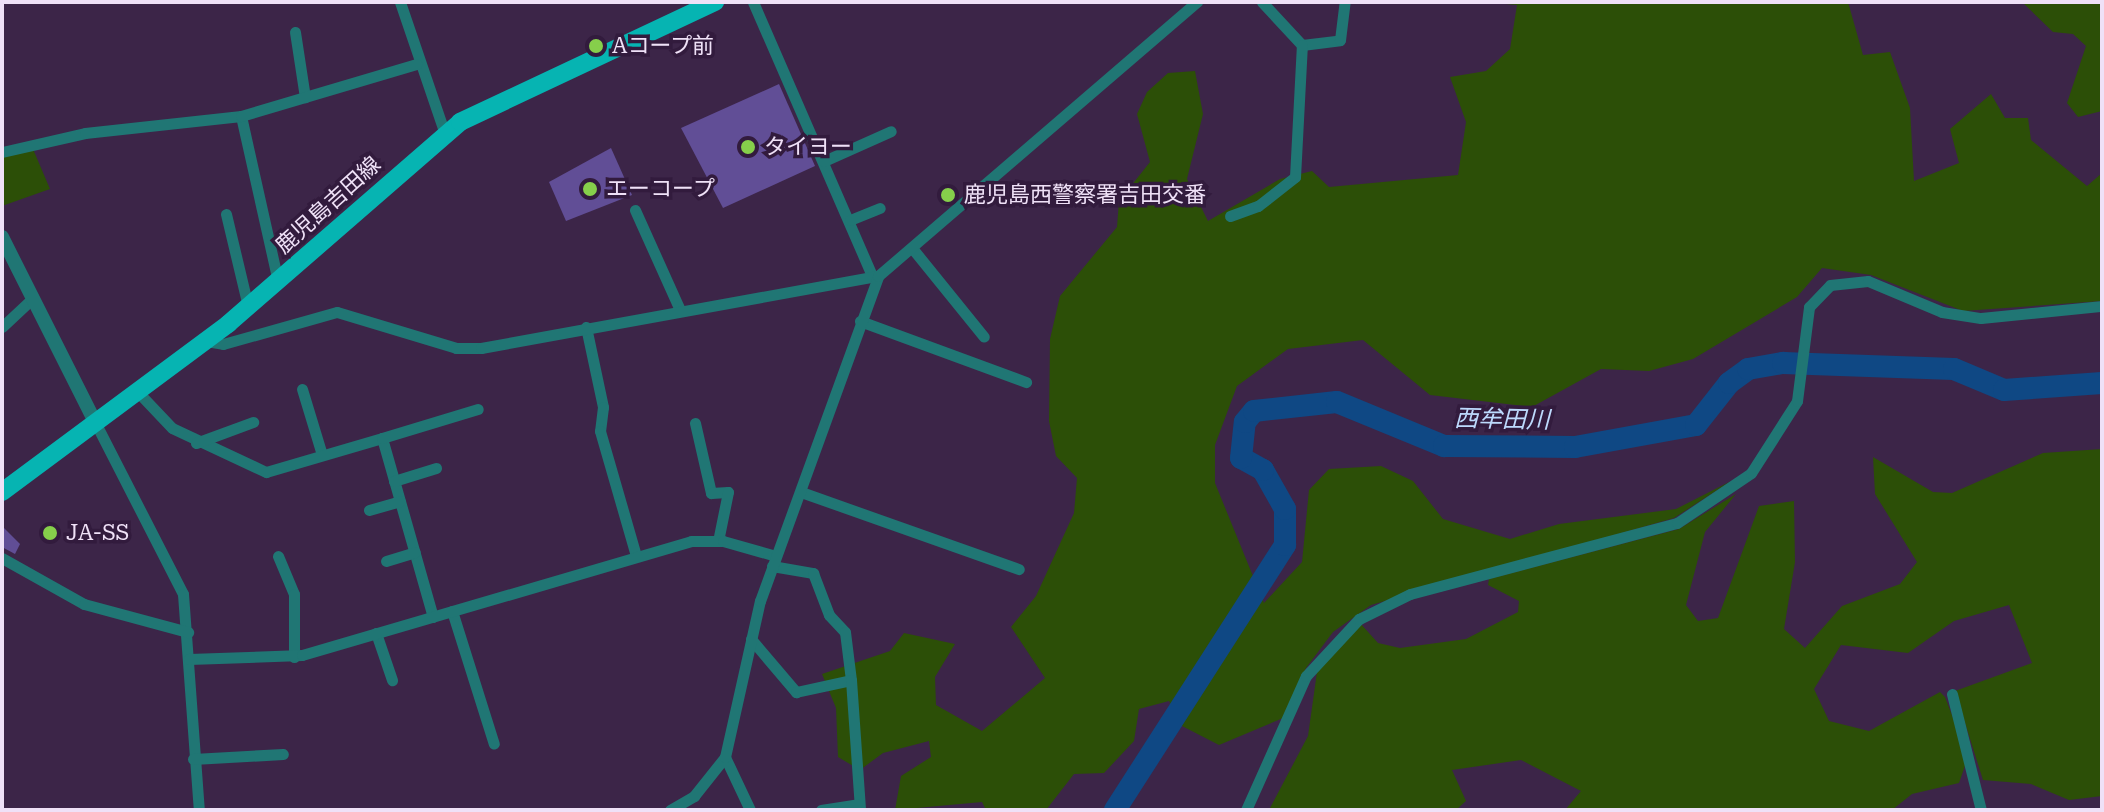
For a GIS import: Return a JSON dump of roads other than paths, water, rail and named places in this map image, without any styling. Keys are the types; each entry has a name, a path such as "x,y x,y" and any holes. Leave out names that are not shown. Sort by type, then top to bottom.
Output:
{"main road":[{"name":"鹿児島吉田線","path":"2,492 206,341 445,134 506,95 715,2"}],"street":[{"path":"400,2 416,64 445,134"},
{"path":"670,810 694,796 725,757 751,639 774,561 801,492 874,274 753,2"},
{"path":"206,341 223,344 337,312 456,348 874,274 912,248 1197,2"},
{"path":"1230,216 1258,206 1295,177 1302,45 1262,2"},
{"path":"1302,45 1340,40 1345,2"},
{"path":"295,32 305,97"},
{"path":"2,152 85,133 241,116 416,64"},
{"path":"241,116 278,281"},
{"path":"824,161 891,131"},
{"path":"850,220 880,208"},
{"path":"635,210 680,310"},
{"path":"226,214 248,306"},
{"path":"2,237 95,422 175,571 188,632 193,759 199,810"},
{"path":"912,248 984,337"},
{"path":"1246,810 1306,676 1344,631 1410,594 1677,523 1751,473 1797,401 1800,356 1811,302 1839,281 1868,281 1964,317 2102,306"},
{"path":"2,327 33,298"},
{"path":"860,321 1026,382"},
{"path":"586,327 603,407 600,431 636,556"},
{"path":"302,389 322,455"},
{"path":"136,390 196,443 266,472 478,409"},
{"path":"196,443 253,422"},
{"path":"695,423 711,493 728,492 718,541"},
{"path":"382,438 433,617"},
{"path":"394,481 436,468"},
{"path":"801,492 1019,569"},
{"path":"369,510 400,501"},
{"path":"189,659 294,657 636,556 718,541 813,573 829,615 845,632 859,807 821,810"},
{"path":"386,561 415,552"},
{"path":"278,556 294,594 294,657"},
{"path":"2,558 84,604 188,632"},
{"path":"452,611 494,744"},
{"path":"376,633 392,680"},
{"path":"751,639 796,692 851,680"},
{"path":"1952,694 1981,810"},
{"path":"193,759 283,754"},
{"path":"725,757 750,810"}],"waterway":[{"name":"西牟田川","path":"1115,810 1285,545 1285,509 1263,470 1241,458 1245,422 1254,411 1337,402 1444,446 1575,447 1696,425 1729,383 1748,369 1783,363 1954,369 2004,390 2102,383"}],"place":[{"name":"Aコープ前","path":"596,46"},
{"name":"タイヨー","path":"748,147"},
{"name":"エーコープ","path":"590,189"},
{"name":"鹿児島西警察署吉田交番","path":"948,195"},
{"name":"JA-SS","path":"50,533"}]}
